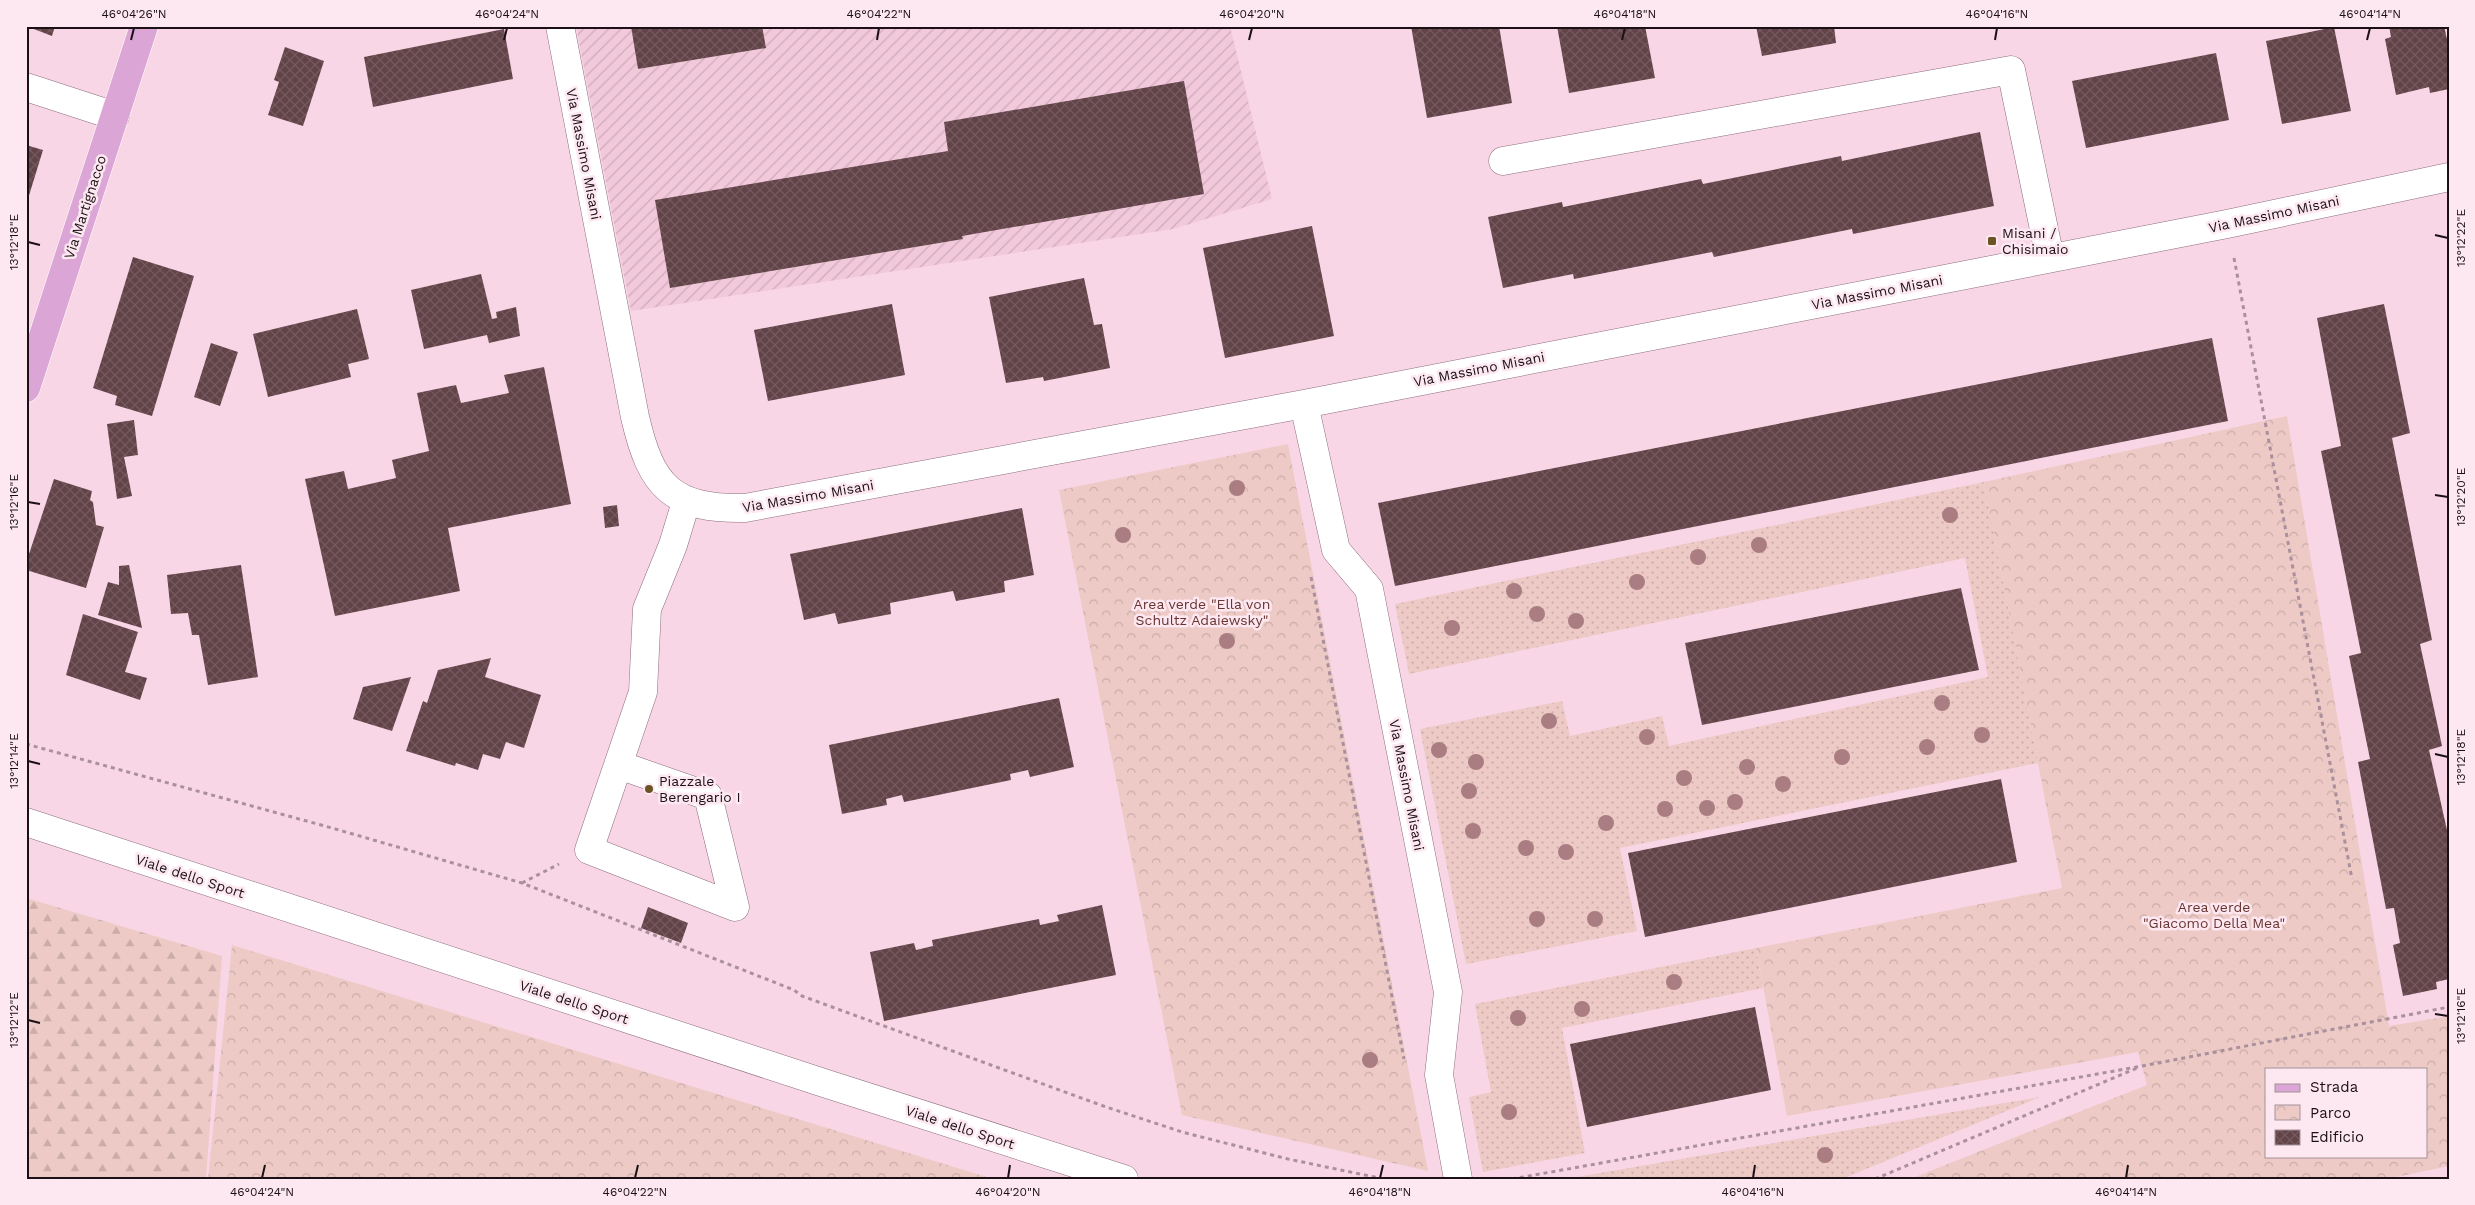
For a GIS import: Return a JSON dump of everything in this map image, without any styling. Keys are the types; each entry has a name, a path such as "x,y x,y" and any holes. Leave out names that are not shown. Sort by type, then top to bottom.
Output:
{"main road":[{"name":"Via Martignacco","path":"26,388 144,26"}],"street":[{"name":"Via Massimo Misani","path":"560,26 640,438 646,459 659,481 686,502 718,509 746,508 1304,404 2227,224 2449,177"},
{"path":"1503,161 2011,70 2050,258"},
{"path":"26,87 115,116"},
{"name":"Via Massimo Misani","path":"1304,404 1336,550 1369,589 1448,992 1439,1075 1458,1179"},
{"path":"618,765 708,796 735,907 589,850 618,765 643,692 647,609 673,545 686,502"},
{"name":"Viale dello Sport","path":"26,822 1124,1179"}],"path":[{"path":"2227,224 2352,879"},
{"path":"1309,567 1405,1062"},
{"path":"26,744 332,828 522,883 785,986 802,996 1106,1108 1182,1132 1384,1179"},
{"path":"522,883 589,850"},
{"path":"1512,1179 2142,1066 2449,1007"},
{"path":"1875,1179 2142,1066"}],"shaded area":[{"path":"576,26 1230,26 1272,199 1173,229 631,311"}],"green space":[{"name":"Area verde \"Giacomo Della Mea\"","path":"2287,416 2389,1026 2449,1016 2449,1166 2387,1179 1910,1179 2147,1085 2138,1052 1787,1116 1756,948 2062,888 1984,482"},
{"name":"Area verde \"Ella von Schultz Adaiewsky\"","path":"1288,444 1428,1171 1182,1115 1059,490"},
{"path":"1984,482 2038,763 1620,848 1637,931 1466,964 1420,729 1562,701 1570,736 1662,716 1669,746 1988,677 1965,558 1409,674 1395,604"},
{"path":"26,898 222,956 206,1179 26,1179"},
{"path":"232,945 993,1179 208,1179"},
{"path":"1756,948 1763,988 1562,1028 1585,1153 1483,1172 1469,1097 1491,1092 1475,1004"},
{"path":"2040,1097 1842,1179 1565,1179"}],"building":[{"path":"26,26 55,26 52,36"},
{"path":"631,26 762,26 766,48 638,69"},
{"path":"1411,26 1499,26 1512,103 1427,118"},
{"path":"1557,26 1645,26 1655,78 1569,93"},
{"path":"1756,26 1834,26 1836,43 1762,56"},
{"path":"2389,26 2444,26 2449,48 2449,89 2430,93 2429,87 2396,95 2385,39 2391,37"},
{"path":"2334,27 2351,111 2282,124 2266,41"},
{"path":"504,29 513,79 373,107 364,57"},
{"path":"285,47 324,61 303,126 268,115 279,82 274,80"},
{"path":"2216,53 2229,120 2086,148 2072,81"},
{"path":"1184,81 1204,194 962,236 963,239 670,288 655,200 948,151 944,122"},
{"path":"1980,132 1994,206 1853,234 1852,229 1714,257 1712,252 1574,279 1573,274 1503,288 1488,217 1562,202 1563,207 1701,179 1703,184 1841,156 1842,161"},
{"path":"26,145 43,150 27,202 26,202"},
{"path":"1312,226 1334,336 1225,358 1203,248"},
{"path":"133,257 194,276 152,416 115,405 117,396 93,388"},
{"path":"481,274 492,319 497,318 496,312 516,307 520,336 489,343 487,335 424,349 411,290"},
{"path":"1084,278 1094,325 1102,324 1110,368 1044,381 1043,377 1006,383 989,297"},
{"path":"892,304 905,375 768,401 754,330"},
{"path":"2384,304 2410,433 2392,438 2432,640 2420,644 2442,746 2429,750 2449,839 2449,979 2436,982 2437,989 2403,996 2393,945 2400,943 2394,908 2386,909 2358,762 2370,759 2349,656 2361,653 2321,451 2341,446 2317,318"},
{"path":"357,309 369,359 348,364 351,377 268,397 253,334"},
{"path":"2212,338 2228,421 1395,586 1378,503"},
{"path":"211,343 238,352 220,406 194,397"},
{"path":"544,367 571,504 448,528 460,591 335,616 305,479 344,471 348,489 396,478 392,460 429,451 417,393 456,385 461,403 509,393 504,375"},
{"path":"134,420 138,455 124,457 132,496 117,499 107,424"},
{"path":"54,479 92,491 90,500 93,502 96,525 104,527 86,588 26,570 26,563"},
{"path":"617,505 619,526 605,528 603,507"},
{"path":"1022,508 1034,575 1004,581 1005,592 956,601 953,591 890,603 891,614 838,624 835,613 804,620 790,554"},
{"path":"129,565 142,628 98,615 108,582 119,585 119,566"},
{"path":"241,565 258,677 208,685 199,635 192,635 188,613 171,614 167,575"},
{"path":"1961,588 1979,670 1702,725 1685,643"},
{"path":"83,614 138,632 125,672 147,678 140,700 66,675"},
{"path":"491,658 485,677 541,695 524,748 506,742 500,759 483,754 478,770 456,763 455,766 406,751 423,701 427,703 438,670"},
{"path":"411,677 392,731 353,719 363,687"},
{"path":"1059,698 1074,767 1030,777 1028,770 1010,774 1011,780 904,802 902,795 886,799 887,805 842,814 829,745"},
{"path":"2001,779 2017,862 1645,937 1628,853"},
{"path":"1102,905 1116,975 884,1021 870,952 914,943 916,950 933,946 932,940 1039,919 1040,925 1059,921 1057,915"},
{"path":"648,907 688,923 681,943 641,928"},
{"path":"1755,1007 1771,1090 1587,1127 1570,1044"}],"place":[{"name":"Misani / Chisimaio","path":"1992,241"},
{"name":"Piazzale Berengario I","path":"649,789"}]}
